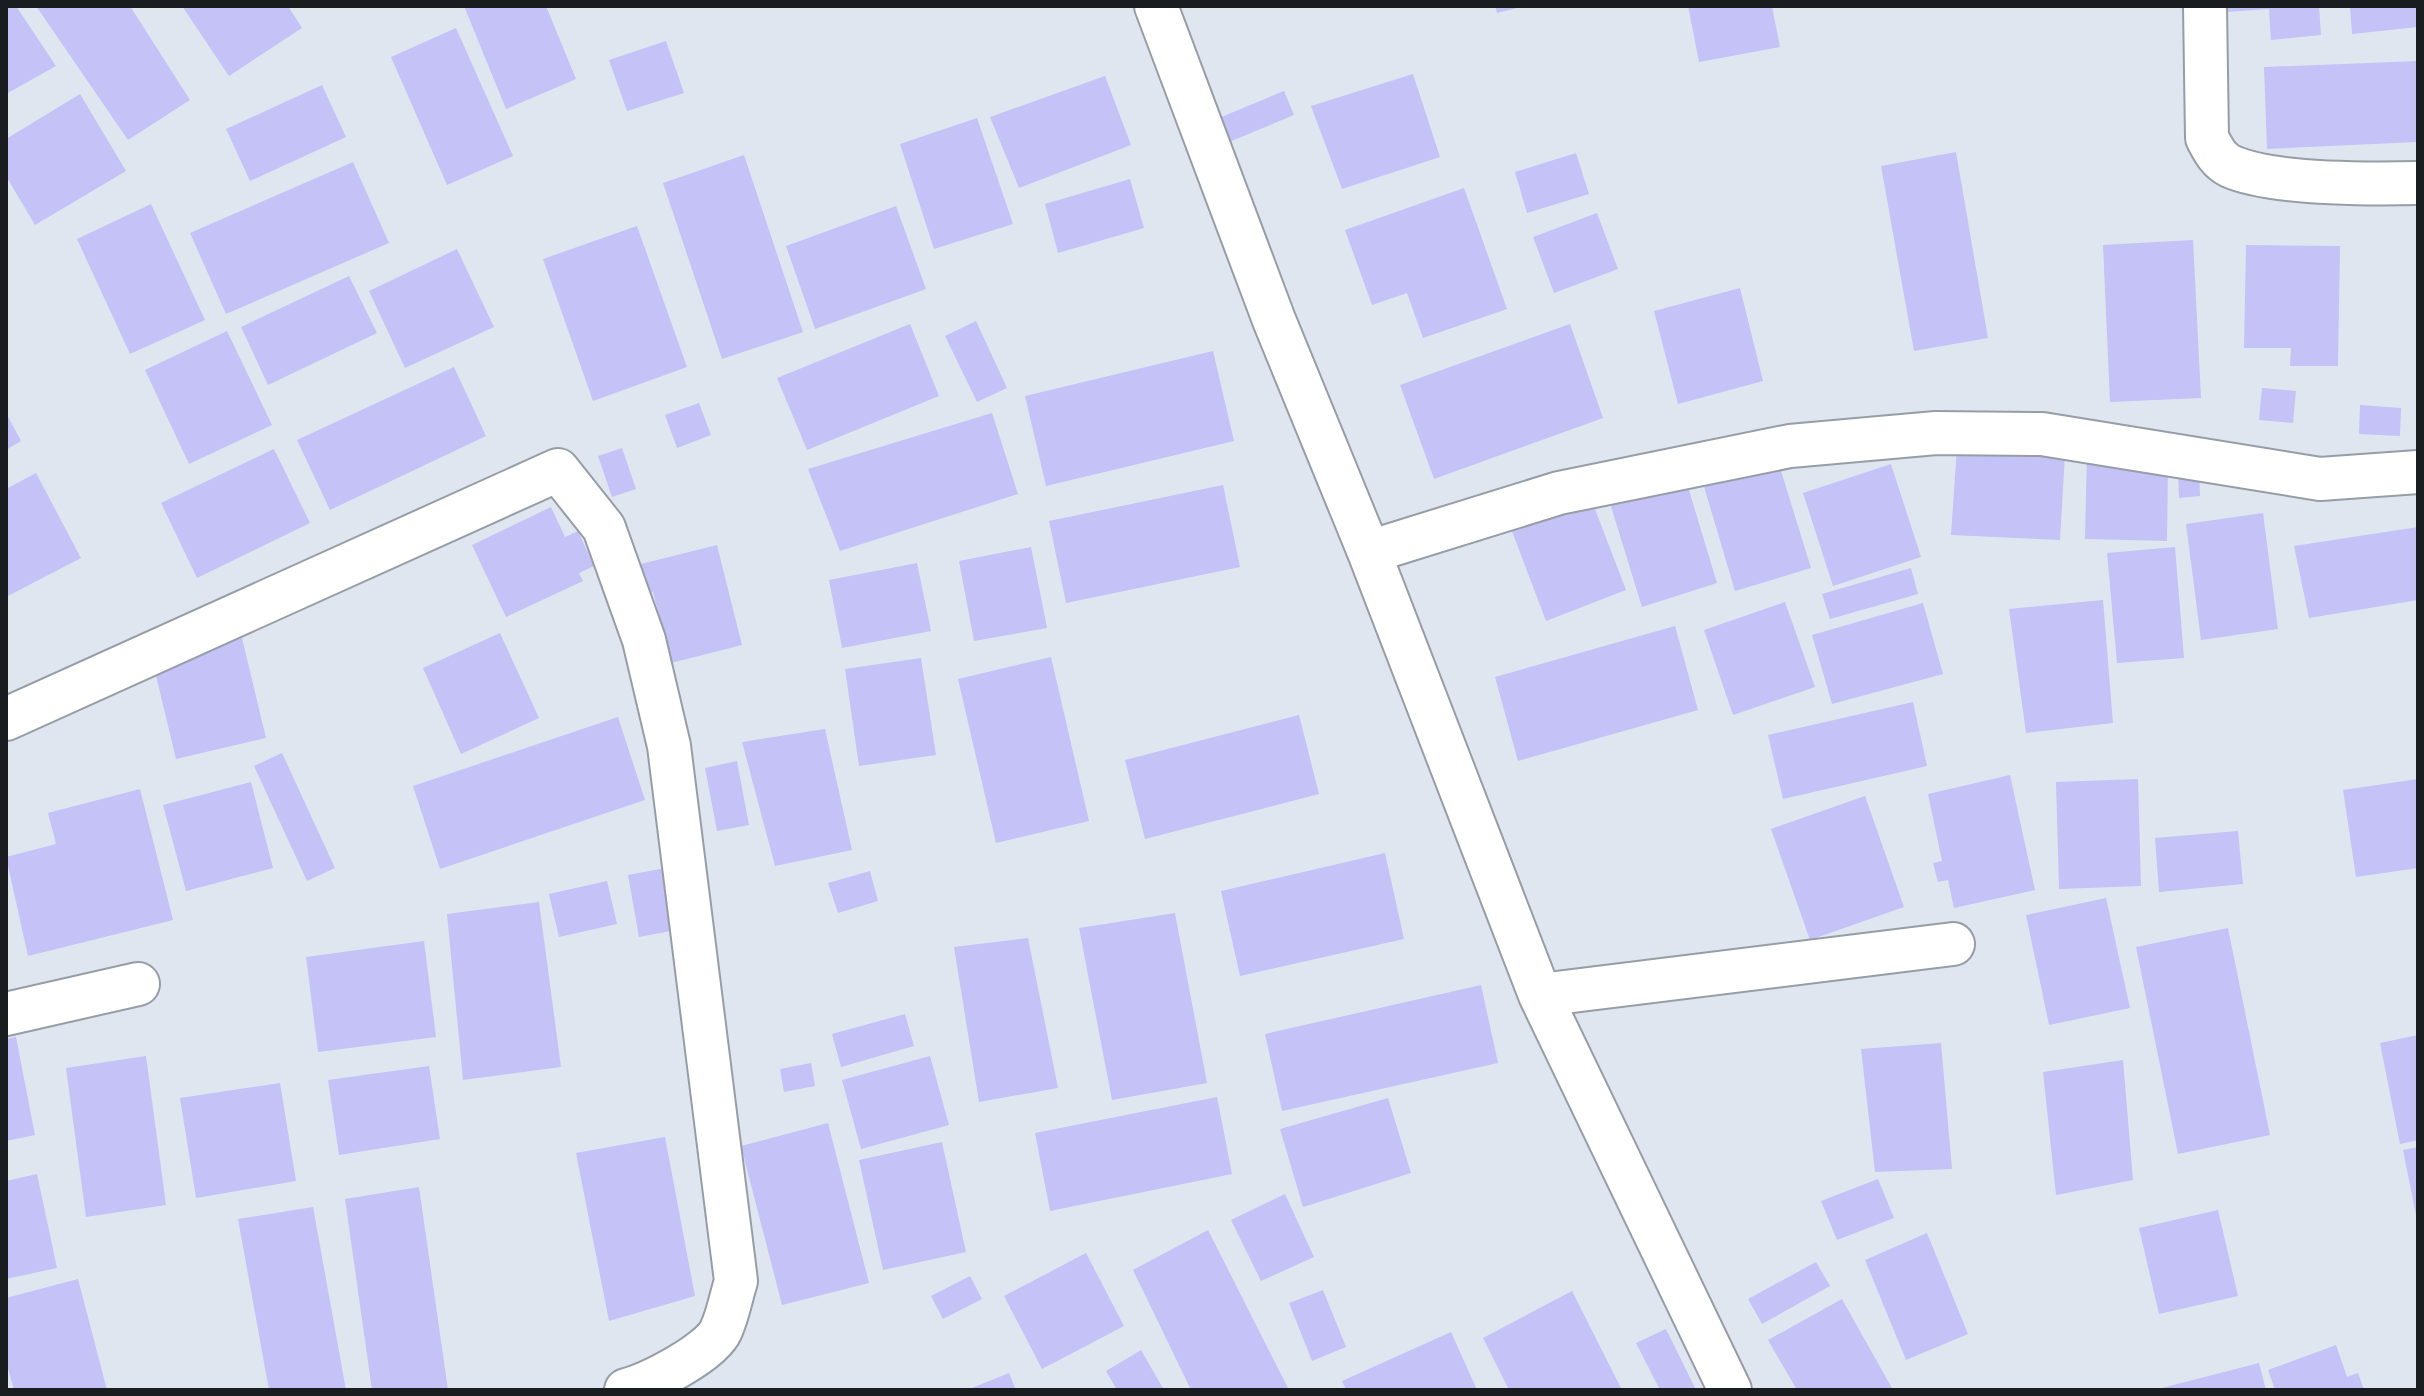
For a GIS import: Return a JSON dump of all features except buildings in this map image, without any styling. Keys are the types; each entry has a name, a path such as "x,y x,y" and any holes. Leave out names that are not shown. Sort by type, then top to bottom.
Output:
{"street":[{"path":"1156,6 1274,320 1369,552 1540,995 1730,1390"},
{"path":"2205,6 2207,138 2216,156 2229,166 2294,178 2367,185 2418,183"},
{"path":"1369,552 1559,493 1790,446 1936,433 2042,434 2320,479 2418,472"},
{"path":"6,719 558,470 604,528 644,640 669,746 736,1281 720,1333 699,1353 642,1386 626,1390"},
{"path":"1540,995 1953,944"},
{"path":"6,1014 138,984"}]}
